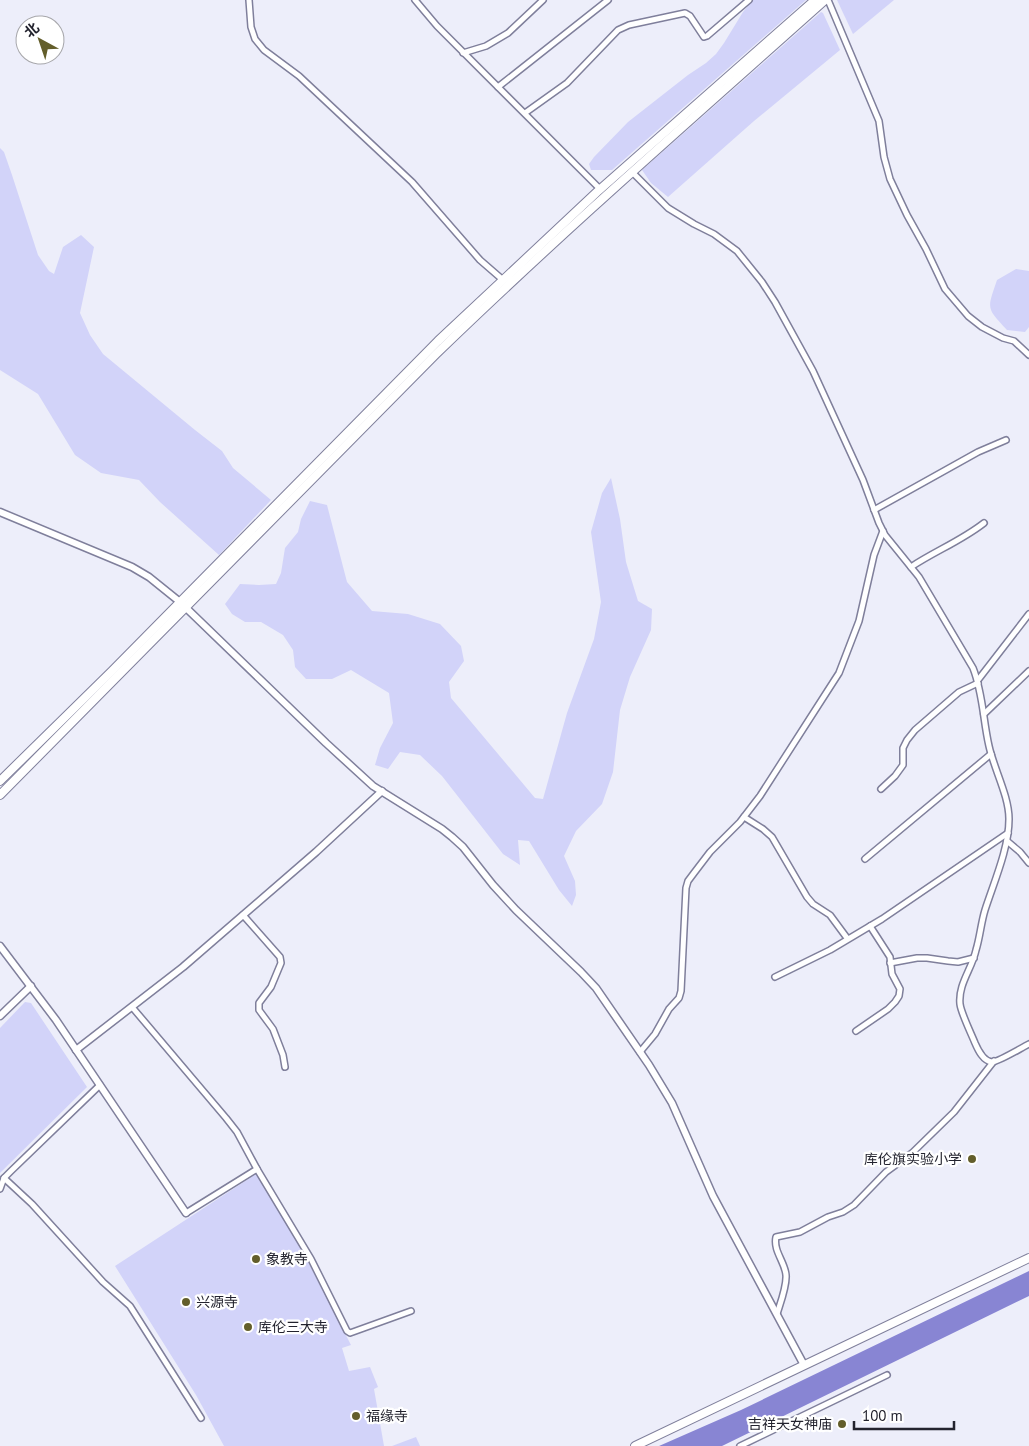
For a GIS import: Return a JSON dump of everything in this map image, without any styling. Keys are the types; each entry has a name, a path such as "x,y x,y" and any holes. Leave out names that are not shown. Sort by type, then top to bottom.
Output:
{"main road":[{"path":"0,795 323,458 438,341 600,190 815,0"},
{"path":"0,781 183,605 492,299 826,0"},
{"path":"636,1446 1029,1258"}],"street":[{"path":"249,0 251,27 255,39 264,50 299,76 412,182 480,260 503,280"},
{"path":"415,0 463,53 600,190"},
{"path":"463,53 486,46 508,33 543,0"},
{"path":"498,87 608,0"},
{"path":"525,113 567,83 618,30 629,25 685,12 690,16 704,38 749,0"},
{"path":"826,0 879,121 884,157 890,179 906,216 926,249 945,289 968,316 982,327 1003,338 1014,341 1029,355"},
{"path":"632,172 668,208 714,234 737,252 762,282 813,371 856,465 883,531 919,577 973,668 978,682 992,754 1007,804 1009,819 1008,832 998,872 984,911 977,950 960,992 960,1006 983,1058 990,1062 1029,1044"},
{"path":"874,510 978,452 1006,440"},
{"path":"0,512 132,567 149,577 183,605 373,786 442,829 463,846 516,910 582,972 596,988 640,1052 672,1103 713,1196 804,1365"},
{"path":"911,567 970,534 984,524"},
{"path":"640,1052 655,1034 681,991 686,888 688,881 710,852 744,817 765,788 838,673 859,621 874,555 883,531"},
{"path":"881,789 903,765 903,748 915,730 953,697 978,682 1029,614"},
{"path":"984,714 1029,672"},
{"path":"865,859 992,754"},
{"path":"76,1050 183,967 382,792"},
{"path":"744,817 764,829 772,837 807,898 830,914 847,938"},
{"path":"775,977 830,950 847,938 882,919 1008,832"},
{"path":"1006,841 1020,852 1029,863"},
{"path":"243,915 280,957 281,963 271,987 259,1003 259,1010 273,1029 283,1054 285,1067"},
{"path":"856,1031 888,1009 899,996 900,988 892,974 890,957 870,926"},
{"path":"0,946 76,1050 186,1213 257,1169"},
{"path":"890,963 917,958 958,962 974,958"},
{"path":"0,1016 30,986"},
{"path":"132,1007 237,1132 311,1259 347,1331 350,1334 411,1311"},
{"path":"776,1314 787,1277 774,1244 776,1237 808,1228 828,1216 843,1212 854,1206 886,1172 912,1153 954,1112 994,1061"},
{"path":"0,1189 4,1178 100,1085"},
{"path":"4,1178 32,1204 103,1282 130,1306 201,1418"},
{"path":"740,1446 887,1375"}],"shaded area":[{"path":"753,0 806,0 612,170 591,170 589,164 594,157 628,122 716,54"},
{"path":"837,0 894,0 853,34"},
{"path":"821,12 840,50 754,121 668,197 651,183 642,170"},
{"path":"0,148 4,152 38,255 49,271 54,274 63,247 81,235 94,247 80,313 90,335 103,354 222,451 233,468 271,500 219,555 160,502 139,480 101,473 75,455 38,394 0,370"},
{"path":"1016,269 1029,271 1029,327 1025,332 1007,330 995,317 990,308 991,297 997,280"},
{"path":"611,478 620,519 626,562 638,601 652,609 651,630 630,677 620,710 613,772 602,804 576,831 564,856 575,881 576,895 572,906 559,890 529,841 518,840 520,865 503,854 442,776 420,755 400,752 388,769 375,765 380,748 393,723 389,693 351,670 332,679 306,679 295,667 293,650 283,635 261,622 245,622 232,614 225,604 240,584 276,584 281,573 285,548 298,532 301,519 310,501 327,505 347,582 372,611 408,614 440,624 461,646 464,661 449,682 451,698 535,798 543,799 567,713 594,639 601,602 591,532 602,493"},
{"path":"25,1002 31,1003 87,1087 0,1173 0,1028"},
{"name":"库伦三大寺","path":"256,1174 299,1244 351,1345 342,1348 349,1371 370,1367 378,1387 374,1389 384,1446 224,1446 196,1395 115,1266"},
{"path":"1029,1271 1029,1296 722,1446 659,1446 741,1410"},
{"path":"416,1437 420,1446 392,1446"}],"place":[{"name":"库伦旗实验小学","path":"972,1159"},
{"name":"象教寺","path":"256,1259"},
{"name":"兴源寺","path":"186,1302"},
{"name":"库伦三大寺","path":"248,1327"},
{"name":"福缘寺","path":"356,1416"},
{"name":"吉祥天女神庙","path":"842,1424"}]}
